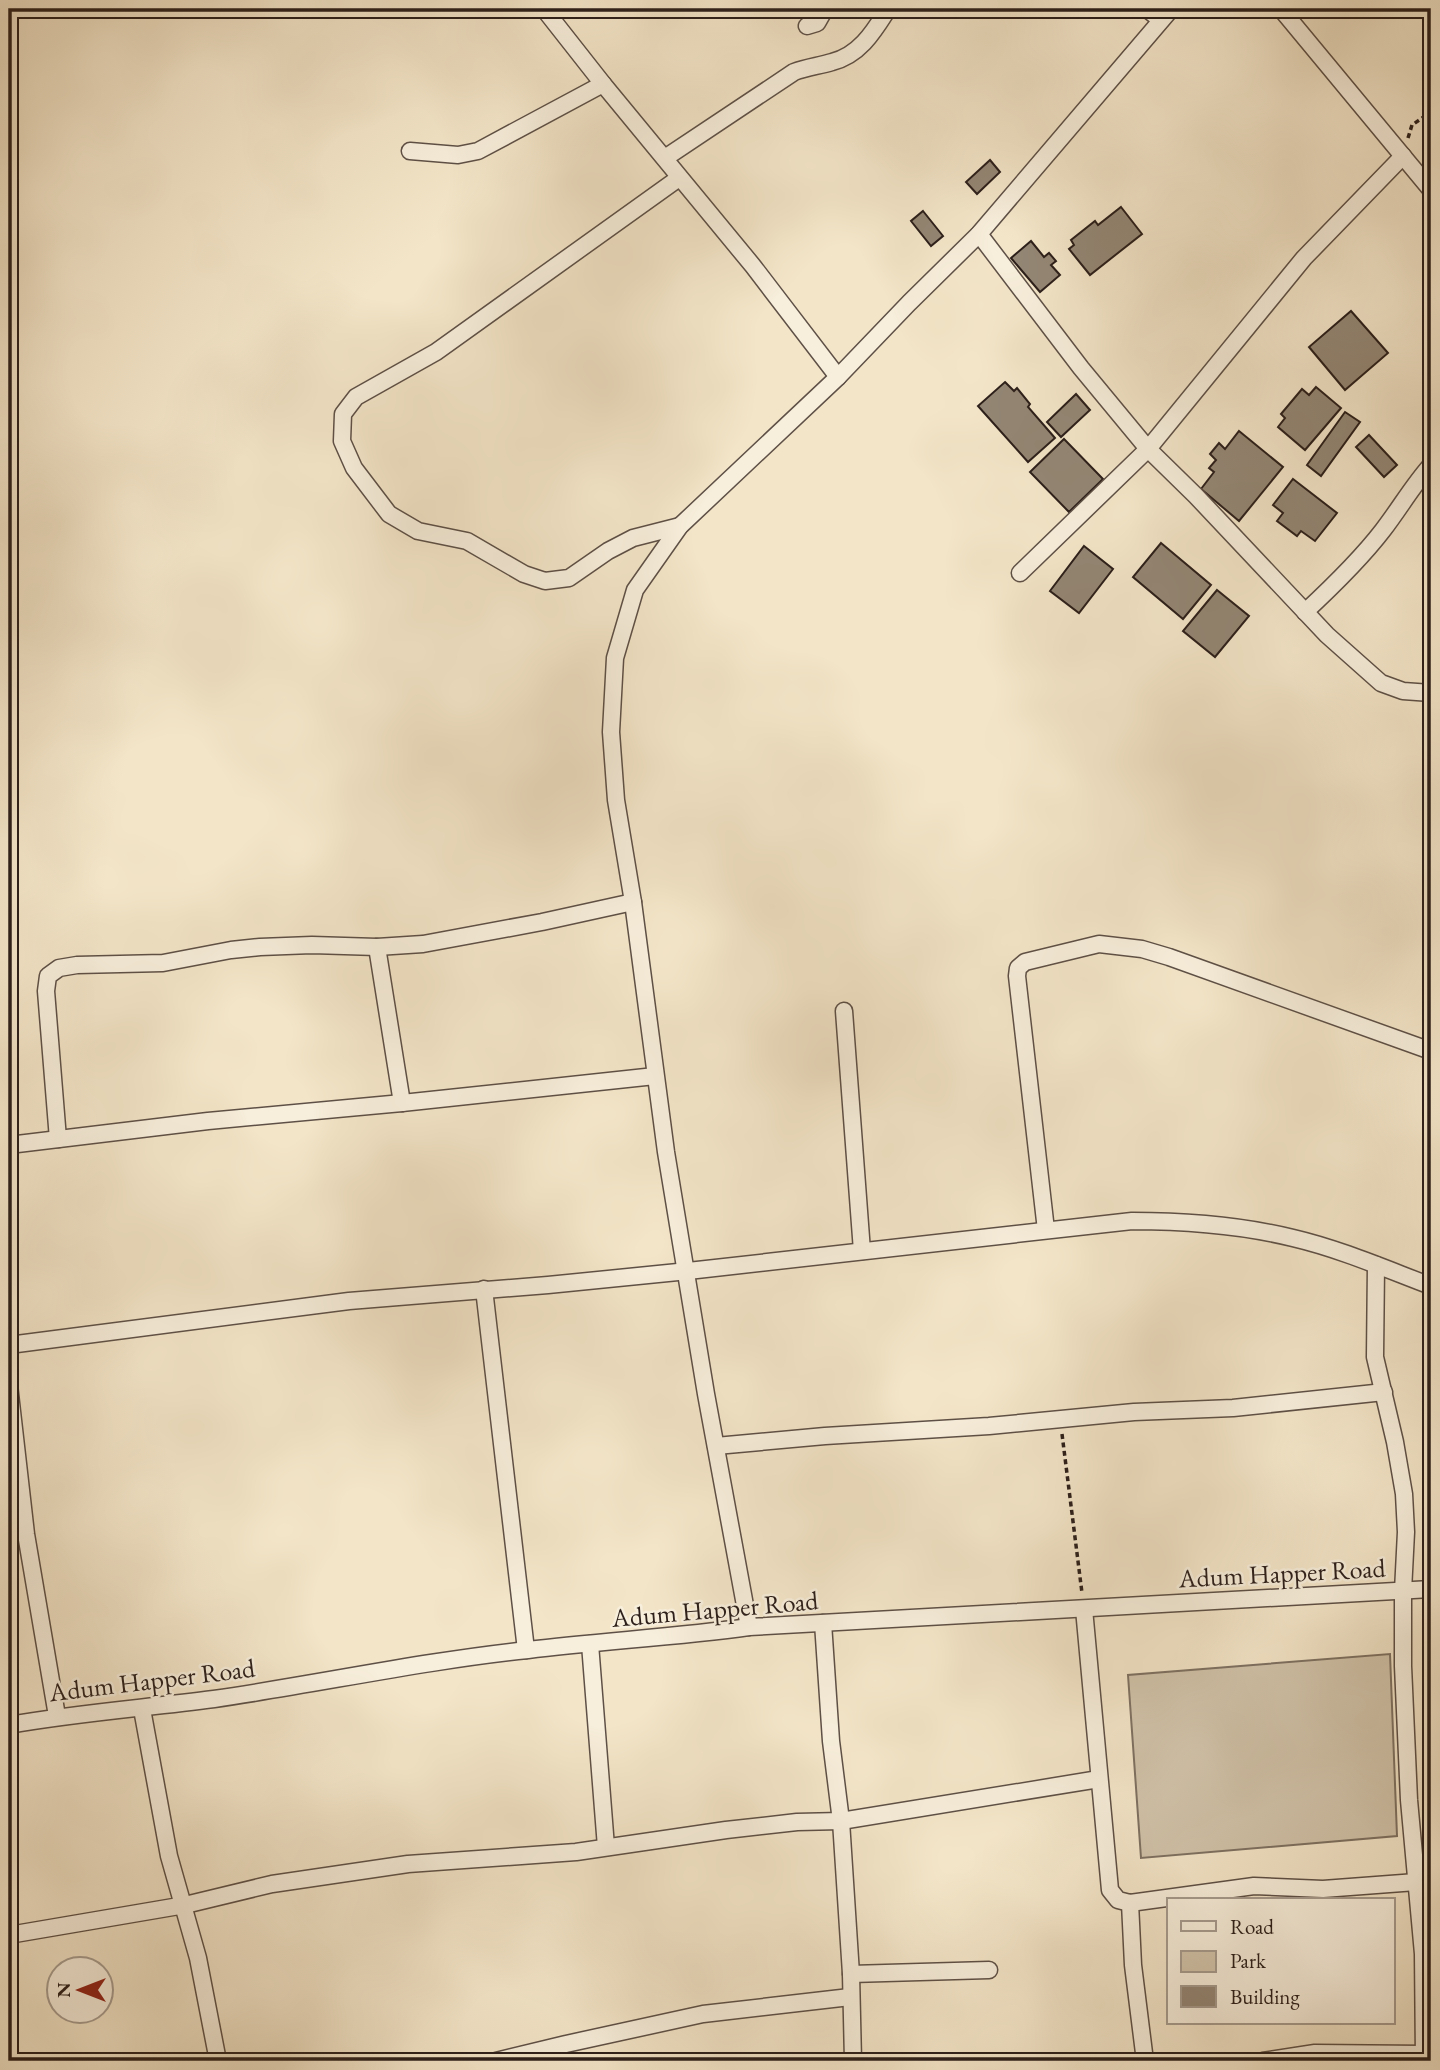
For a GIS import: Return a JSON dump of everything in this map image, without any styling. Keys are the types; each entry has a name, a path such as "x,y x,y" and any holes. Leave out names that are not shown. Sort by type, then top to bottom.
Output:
{"street":[{"path":"544,9 753,266 838,377"},
{"path":"807,26 817,23 825,9"},
{"path":"665,158 794,72 835,62 850,54 867,41 888,9"},
{"path":"749,1627 655,1076 633,902 616,800 611,732 615,658 635,590 680,526 838,377 979,234 1166,15 1147,9"},
{"path":"1281,9 1431,190"},
{"path":"410,151 458,155 478,151 603,83"},
{"path":"1020,573 1148,449 1304,258 1403,156"},
{"path":"679,178 436,352 355,397 343,414 342,442 354,468 389,514 418,531 467,541 524,574 545,581 569,578 608,551 633,538 680,526"},
{"path":"979,234 1081,368 1148,449 1326,635 1381,683 1403,691 1431,693"},
{"path":"1306,612 1352,567 1431,465"},
{"path":"58,1139 46,991 48,976 59,968 77,965 163,963 260,947 377,947 423,944 633,902"},
{"path":"1046,1230 1017,976 1018,968 1025,962 1099,944 1142,949 1431,1051"},
{"path":"377,947 402,1103"},
{"path":"844,1011 862,1251"},
{"path":"9,1146 208,1121 655,1076"},
{"path":"9,1345 297,1307 688,1271 1132,1221 1183,1221 1253,1229 1295,1238 1431,1286"},
{"path":"1263,2061 1315,2053 1424,2058 1423,1954 1409,1800 1403,1666 1406,1532 1404,1494 1375,1357 1376,1265"},
{"path":"484,1289 526,1650"},
{"path":"9,1385 26,1534 57,1716"},
{"path":"716,1446 989,1426 1134,1412 1233,1408 1384,1392"},
{"path":"9,1536 26,1534"},
{"name":"Adum Happer Road","path":"9,1725 57,1716 142,1709 526,1650 673,1637 749,1627 1431,1589"},
{"path":"1084,1609 1110,1889 1118,1900 1130,1903 1254,1886 1323,1889 1416,1882"},
{"path":"822,1623 831,1741 841,1821 851,1974 853,2061"},
{"path":"590,1644 606,1847"},
{"path":"142,1709 169,1856 198,1958 218,2061"},
{"path":"9,1935 185,1905 272,1884 408,1864 576,1852 775,1825 841,1821 1099,1779"},
{"path":"1130,1903 1133,1965 1145,2061"},
{"path":"851,1974 989,1970"},
{"path":"496,2061 704,2014 850,1997"}],"path":[{"path":"1403,156 1412,125 1431,112"},
{"path":"1060,1418 1084,1609"}],"green space":[{"path":"1390,1654 1397,1836 1141,1858 1128,1675"}],"building":[{"path":"990,160 1000,172 977,194 966,182"},
{"path":"1121,207 1142,234 1090,275 1069,249 1074,245 1071,240 1095,221 1098,225"},
{"path":"923,211 943,236 931,246 911,221"},
{"path":"1031,241 1044,257 1049,253 1056,261 1051,265 1060,275 1040,292 1011,258"},
{"path":"1351,311 1388,353 1345,390 1309,347"},
{"path":"1005,382 1014,391 1017,388 1030,404 1028,407 1055,438 1028,462 978,406"},
{"path":"1316,387 1341,408 1305,450 1278,427 1285,418 1281,414 1302,389 1309,395"},
{"path":"1076,394 1090,410 1061,437 1047,422"},
{"path":"1345,412 1360,422 1321,476 1307,465"},
{"path":"1239,431 1283,467 1239,521 1201,489 1214,472 1209,468 1216,460 1210,454 1219,443 1225,449"},
{"path":"1369,435 1397,465 1384,477 1356,447"},
{"path":"1064,439 1103,479 1069,512 1030,472"},
{"path":"1293,479 1337,513 1315,541 1301,531 1297,536 1277,521 1283,513 1273,505"},
{"path":"1161,543 1211,585 1183,619 1133,577"},
{"path":"1084,546 1113,569 1079,613 1050,591"},
{"path":"1217,590 1249,616 1215,657 1183,631"}]}
